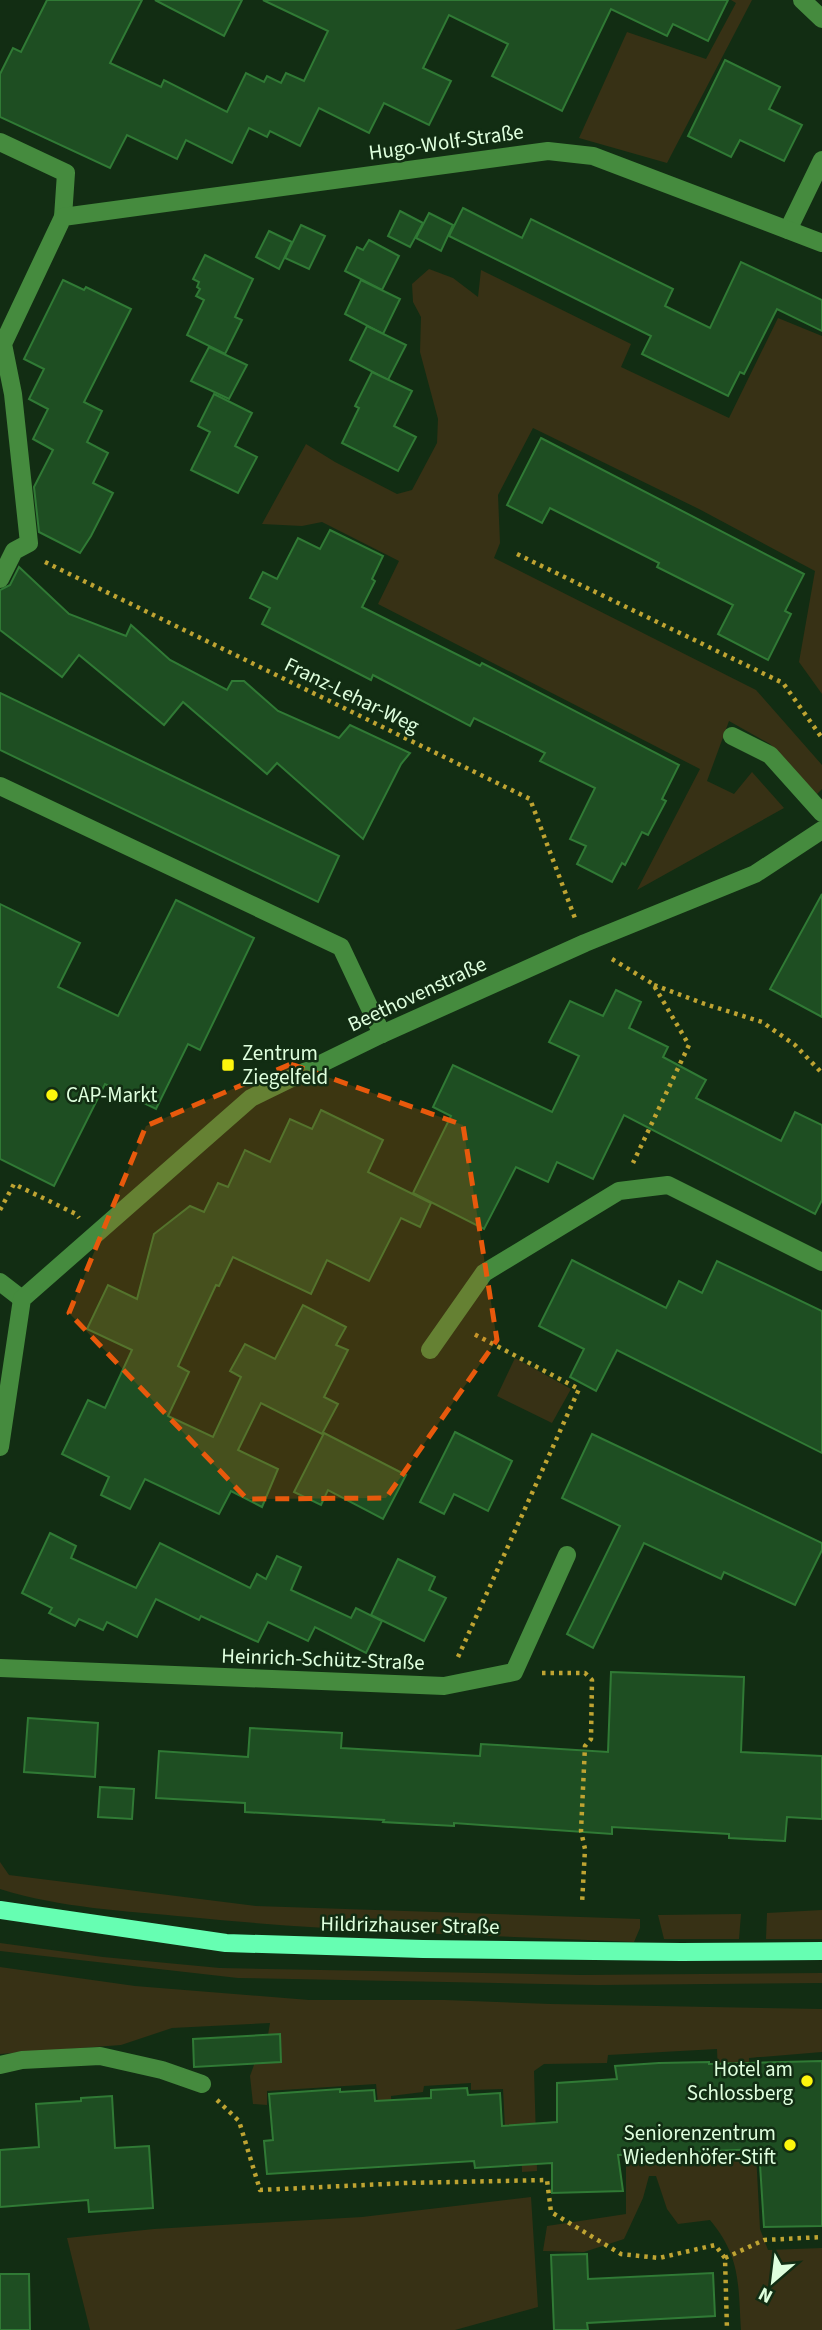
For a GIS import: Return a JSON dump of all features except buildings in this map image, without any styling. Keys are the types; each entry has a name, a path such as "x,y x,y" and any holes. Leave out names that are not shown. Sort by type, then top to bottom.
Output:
{"main road":[{"name":"Hildrizhauser Straße","path":"0,1910 226,1943 423,1949 822,1951"}],"street":[{"path":"802,0 822,19"},
{"path":"0,142 66,173 63,217 3,344 22,547 0,579"},
{"name":"Hugo-Wolf-Straße","path":"63,217 548,151 593,156 822,243"},
{"path":"788,230 822,160"},
{"path":"732,736 770,755 822,813"},
{"path":"0,786 341,947 382,1034"},
{"name":"Beethovenstraße","path":"22,1300 251,1098 382,1034 587,942 755,874 822,830"},
{"path":"430,1350 485,1273 620,1191 668,1185 822,1262"},
{"path":"0,1282 22,1300 0,1447"},
{"path":"514,1672 567,1555"},
{"name":"Heinrich-Schütz-Straße","path":"0,1668 444,1686 514,1672"},
{"path":"0,2065 22,2060 100,2056 162,2070 202,2084"}],"path":[{"name":"Franz-Lehar-Weg","path":"22,547 44,562 530,799 587,942"},
{"path":"517,554 783,683 822,738"},
{"path":"587,942 653,984 762,1023 795,1045 822,1073"},
{"path":"620,1191 689,1045 653,984"},
{"path":"0,1210 14,1184 76,1214 95,1236"},
{"path":"444,1686 579,1389 450,1322"},
{"path":"514,1672 585,1673 592,1680 591,1739 585,1746 581,1831 585,1849 582,1904"},
{"path":"202,2084 239,2121 260,2190 547,2180 551,2212 621,2253 659,2258 715,2245 724,2259 727,2330"},
{"path":"724,2259 764,2240 822,2236"}],"highlighted area":[{"path":"291,1064 463,1125 497,1340 386,1498 247,1499 69,1313 146,1126"}],"shaded area":[{"path":"731,0 752,0 667,163 579,138 627,32 706,59 736,3"},
{"path":"429,269 453,278 478,297 481,270 631,344 621,367 729,418 778,318 822,336 822,694 799,662 815,571 699,509 533,428 498,495 500,543 494,558 756,690 822,765 822,789 817,794 770,744 729,721 707,781 734,794 752,772 784,808 637,890 700,769 378,604 399,561 322,522 302,526 262,524 306,444 397,494 412,490 437,443 438,419 420,352 421,317 413,302 412,284"},
{"path":"515,1358 571,1389 552,1423 497,1396"},
{"path":"0,1862 9,1875 256,1906 640,1919 640,1928 634,1942 355,1930 117,1911 46,1901 0,1889"},
{"path":"822,1910 822,1939 766,1939 767,1913"},
{"path":"741,1914 739,1939 664,1939 658,1915"},
{"path":"0,1943 103,1957 220,1968 581,1975 822,1973 822,1983 598,1985 238,1978 0,1951"},
{"path":"0,1967 135,1986 309,2000 445,2000 822,2009 822,2052 749,2058 748,2125 720,2127 717,2049 608,2055 607,2063 544,2064 534,2071 537,2171 522,2172 521,2128 505,2128 503,2089 471,2090 471,2083 424,2086 423,2092 391,2096 393,2135 381,2134 376,2084 267,2091 267,2105 253,2104 250,2076 255,2062 281,2060 280,2034 268,2035 270,2023 172,2028 121,2045 0,2054"},
{"path":"649,2134 652,2157 756,2153 760,2229 768,2250 822,2248 822,2330 741,2330 736,2272 728,2246 710,2220 678,2224 667,2209 656,2176 649,2176 643,2198 624,2239 584,2252 543,2251 547,2226 626,2214 626,2135"},
{"path":"531,2197 538,2307 455,2330 90,2330 67,2238 154,2229 362,2217"}],"place":[{"name":"Zentrum Ziegelfeld","path":"228,1065"},
{"name":"CAP-Markt","path":"52,1095"},
{"name":"Hotel am Schlossberg","path":"807,2081"},
{"name":"Seniorenzentrum Wiedenhöfer-Stift","path":"790,2145"}]}
